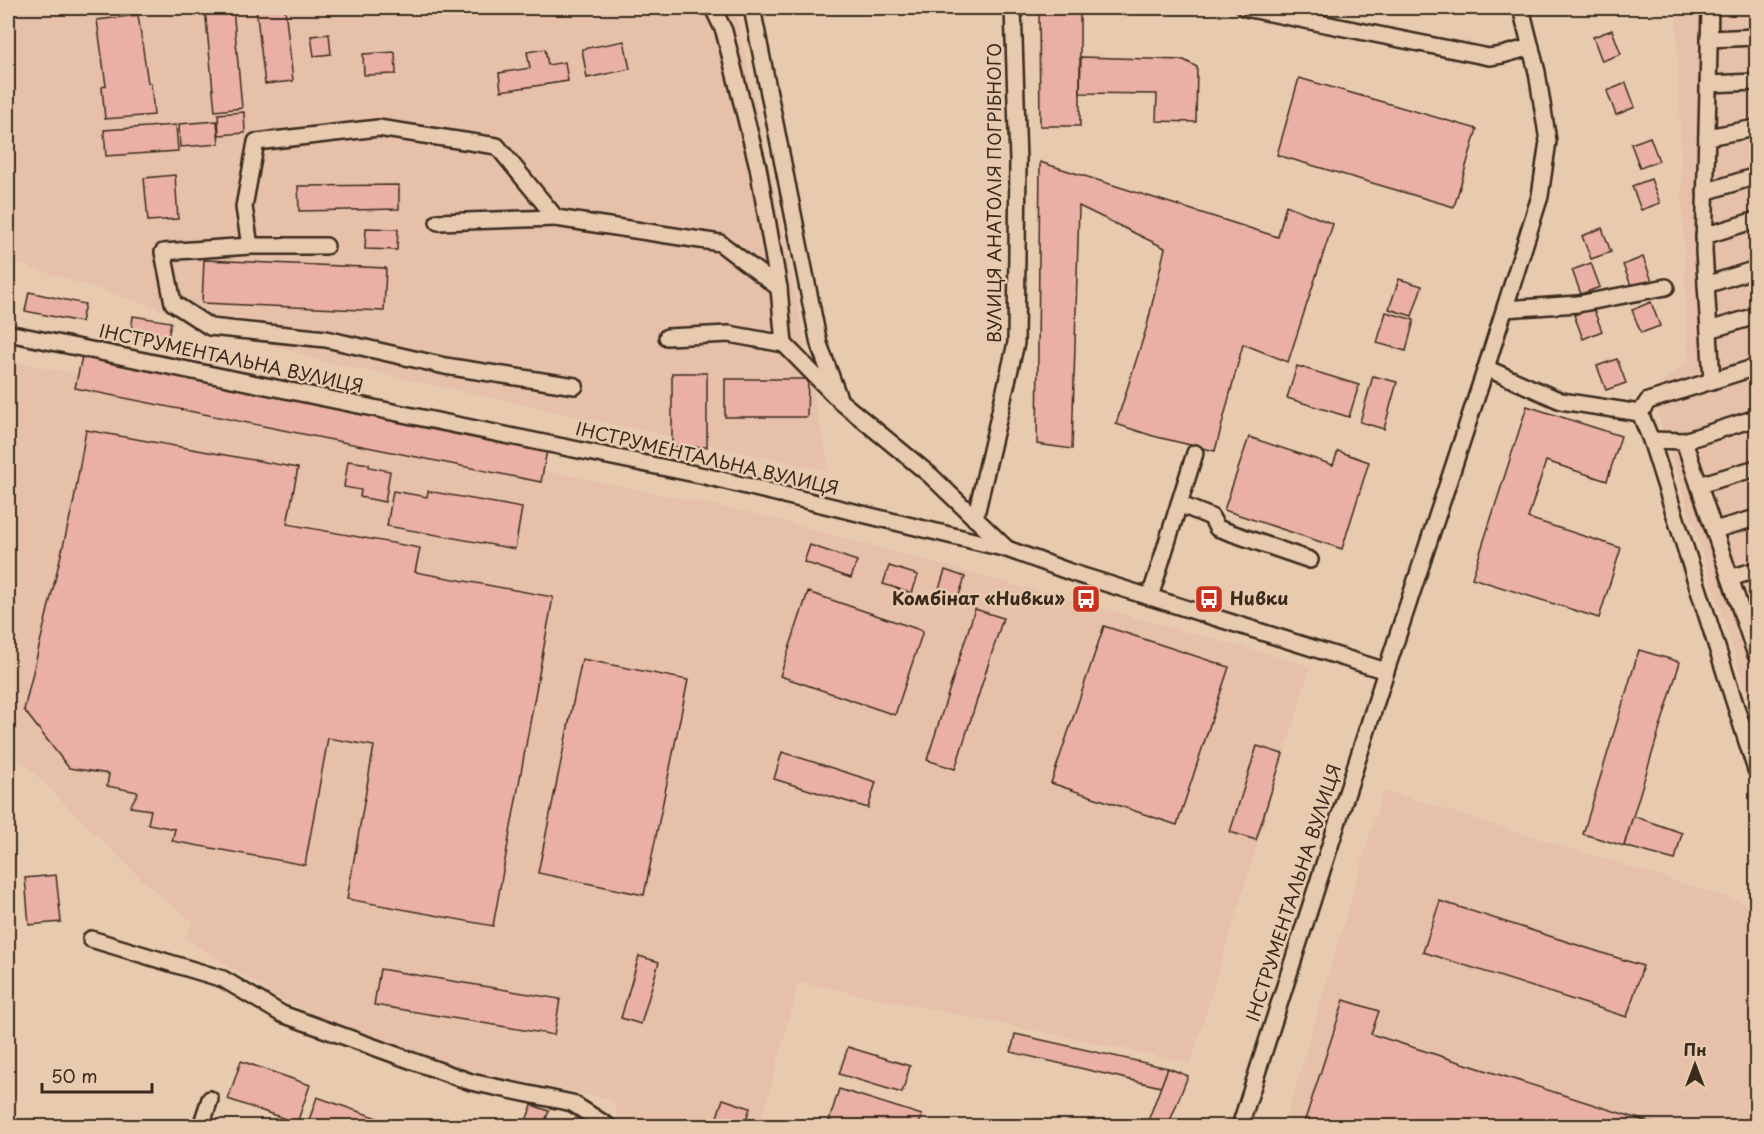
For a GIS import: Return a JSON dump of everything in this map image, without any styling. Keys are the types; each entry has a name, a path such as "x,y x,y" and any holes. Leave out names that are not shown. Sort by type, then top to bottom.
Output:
{"street":[{"path":"713,8 724,31 758,167 779,288 784,344"},
{"path":"752,8 819,344 840,401"},
{"name":"ВУЛИЦЯ АНАТОЛІЯ ПОГРІБНОГО","path":"975,519 1017,343 1018,161 1013,8"},
{"path":"1245,8 1489,57 1502,56 1531,47"},
{"name":"ІНСТРУМЕНТАЛЬНА ВУЛИЦЯ","path":"1240,1126 1540,196 1548,141 1537,72 1521,8"},
{"path":"1710,8 1704,236 1712,381"},
{"path":"1709,39 1756,37"},
{"path":"1708,84 1756,82"},
{"path":"250,246 244,207 256,142 378,128 497,146 556,218"},
{"path":"1707,137 1756,129"},
{"path":"1705,192 1756,176"},
{"path":"438,222 556,218 720,243 779,288"},
{"path":"1704,236 1756,220"},
{"path":"326,246 250,246 163,252 173,303 210,327 326,339 446,366 575,386"},
{"path":"1706,285 1756,269"},
{"path":"1505,309 1578,304 1666,287"},
{"path":"1709,330 1756,316"},
{"name":"ІНСТРУМЕНТАЛЬНА ВУЛИЦЯ","path":"8,333 705,476 1007,549 1073,573 1386,671"},
{"path":"667,337 729,334 784,344 840,401 930,475 1007,549"},
{"path":"1640,413 1648,401 1756,367"},
{"path":"1486,368 1561,401 1640,413"},
{"path":"1640,413 1651,440 1756,770"},
{"path":"1651,440 1684,441 1756,418"},
{"path":"1684,441 1730,578 1752,625 1756,655"},
{"path":"1150,597 1195,453"},
{"path":"1699,485 1756,468"},
{"path":"1179,504 1211,517 1217,528 1310,560"},
{"path":"1714,530 1756,518"},
{"path":"1730,578 1756,570"},
{"path":"90,939 223,979 282,1014 471,1082 572,1103 608,1126"},
{"path":"201,1126 210,1099"}],"shaded area":[{"path":"8,8 735,8 787,250 829,471 317,360 8,260"},
{"path":"1676,8 1756,8 1756,720 1651,392 1688,361"},
{"path":"8,360 752,513 1311,666 1191,1063 799,982 760,1126 620,1126 613,1100 435,1063 333,1024 282,1000 184,938 193,922 145,883 8,748"},
{"path":"1383,790 1752,905 1756,921 1756,1126 1284,1126"}],"building":[{"path":"205,8 233,8 242,108 215,111"},
{"path":"256,8 285,8 293,81 265,84"},
{"path":"1039,8 1080,8 1080,126 1040,126"},
{"path":"138,15 148,83 151,83 154,115 105,119 102,87 106,86 97,20"},
{"path":"1612,30 1621,54 1602,61 1593,37"},
{"path":"329,34 331,54 314,56 311,36"},
{"path":"624,41 630,69 587,78 582,49"},
{"path":"545,49 548,65 565,62 568,81 501,91 499,73 530,68 527,52"},
{"path":"395,52 396,74 364,75 363,54"},
{"path":"1081,57 1184,60 1197,67 1196,122 1156,121 1157,94 1080,93"},
{"path":"1299,78 1477,129 1454,207 1277,155"},
{"path":"1626,83 1635,107 1616,115 1607,91"},
{"path":"244,112 245,133 219,135 218,114"},
{"path":"217,121 219,144 180,147 179,124"},
{"path":"176,125 178,151 106,156 104,130"},
{"path":"1650,137 1659,161 1640,168 1631,144"},
{"path":"1040,162 1278,237 1286,205 1333,224 1288,362 1243,344 1215,451 1153,436 1116,424 1147,326 1165,248 1079,206 1072,449 1037,444"},
{"path":"175,175 178,219 148,221 144,178"},
{"path":"1651,179 1660,203 1641,210 1632,186"},
{"path":"399,185 399,209 299,211 298,186"},
{"path":"366,228 398,229 397,250 365,249"},
{"path":"1602,228 1611,252 1591,259 1582,236"},
{"path":"1643,257 1652,281 1632,288 1623,265"},
{"path":"204,260 386,268 384,311 202,303"},
{"path":"1591,263 1600,287 1581,294 1572,270"},
{"path":"1399,279 1422,286 1412,316 1389,309"},
{"path":"29,292 85,304 81,322 25,311"},
{"path":"1651,302 1660,326 1641,333 1632,310"},
{"path":"1593,308 1602,331 1583,339 1574,315"},
{"path":"1386,312 1414,320 1406,351 1377,343"},
{"path":"133,316 171,322 168,338 131,333"},
{"path":"83,352 548,445 541,482 75,388"},
{"path":"1617,359 1626,383 1606,390 1597,366"},
{"path":"1297,366 1359,385 1349,417 1287,398"},
{"path":"672,373 707,373 707,447 672,447"},
{"path":"1373,376 1397,382 1384,429 1360,422"},
{"path":"725,379 808,379 807,417 725,417"},
{"path":"1527,406 1621,436 1607,481 1546,461 1528,518 1621,548 1599,618 1472,578"},
{"path":"86,430 298,468 287,524 420,548 415,572 553,597 493,926 347,899 374,746 328,738 305,865 172,841 175,829 148,824 151,810 130,807 138,792 107,786 109,774 69,768 24,710 74,500"},
{"path":"1249,437 1333,465 1338,451 1369,462 1342,549 1224,510"},
{"path":"348,461 369,464 369,467 390,471 385,502 360,497 361,490 344,487"},
{"path":"393,491 427,497 428,491 522,508 515,549 387,526"},
{"path":"810,545 857,561 851,578 804,562"},
{"path":"889,566 918,575 912,593 883,584"},
{"path":"945,570 965,577 958,598 938,592"},
{"path":"808,592 923,631 895,715 780,676"},
{"path":"975,609 1003,618 955,769 927,760"},
{"path":"1104,626 1229,667 1177,825 1051,783"},
{"path":"1639,650 1680,662 1624,846 1583,834"},
{"path":"582,659 688,680 644,895 538,873"},
{"path":"1257,746 1283,754 1256,840 1230,832"},
{"path":"782,752 876,782 868,808 774,779"},
{"path":"1633,816 1682,833 1675,860 1624,846"},
{"path":"56,875 61,922 29,925 25,878"},
{"path":"1440,901 1643,966 1627,1017 1423,952"},
{"path":"639,956 659,962 641,1024 621,1018"},
{"path":"380,969 560,999 554,1035 374,1005"},
{"path":"1344,1000 1379,1011 1371,1034 1661,1126 1303,1126"},
{"path":"1015,1034 1168,1068 1161,1087 1011,1052"},
{"path":"848,1047 910,1066 902,1093 839,1074"},
{"path":"241,1061 310,1085 297,1123 228,1099"},
{"path":"1168,1068 1188,1076 1168,1126 1146,1126"},
{"path":"839,1089 922,1115 919,1126 847,1126 829,1121"},
{"path":"317,1097 400,1126 307,1126"},
{"path":"723,1099 750,1108 744,1126 714,1126"},
{"path":"532,1105 549,1111 543,1126 524,1126"}],"place":[{"name":"Комбінат «Нивки»","path":"1086,599"},
{"name":"Нивки","path":"1209,599"}]}
